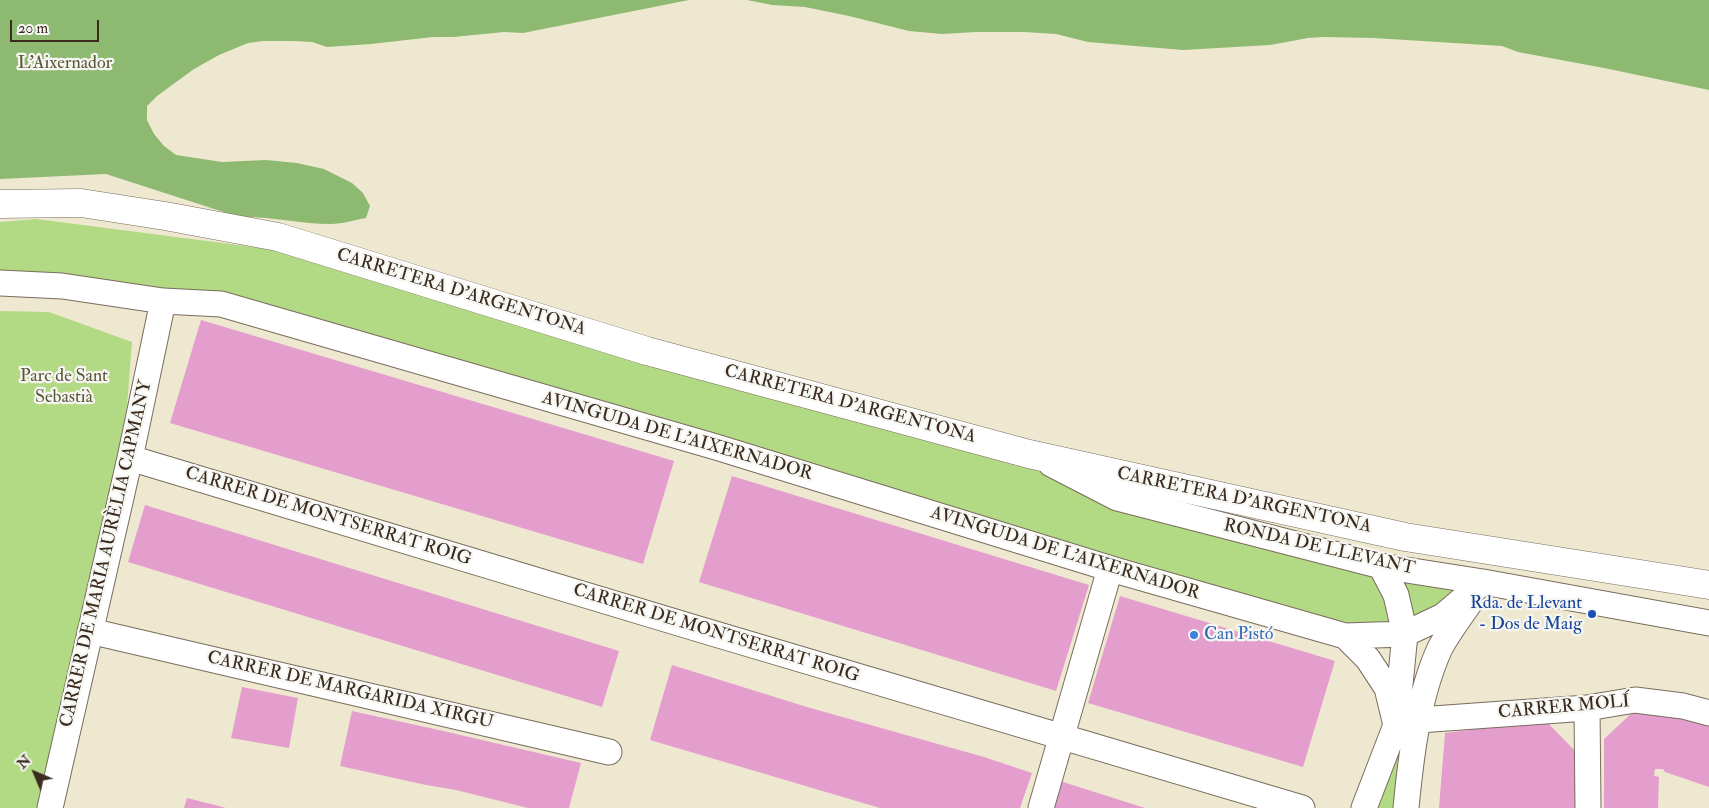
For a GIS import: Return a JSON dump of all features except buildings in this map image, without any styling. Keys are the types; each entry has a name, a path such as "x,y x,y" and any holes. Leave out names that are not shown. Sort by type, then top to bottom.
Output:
{"street":[{"name":"CARRETERA D'ARGENTONA","path":"0,204 81,203 278,237 648,350 1029,454 1405,537 1709,585"},
{"name":"AVINGUDA DE L'AIXERNADOR","path":"0,283 62,286 163,301 221,304 716,447 1110,569 1345,636"},
{"name":"CARRER DE MARIA AURÈLIA CAPMANY","path":"50,808 130,458 163,301"},
{"name":"RONDA DE LLEVANT","path":"1029,454 1117,498 1381,566 1483,582 1709,623"},
{"name":"CARRER DE MONTSERRAT ROIG","path":"130,458 1061,738 1302,808"},
{"path":"1381,566 1396,595 1405,634 1411,757 1406,808"},
{"path":"1041,808 1110,569"},
{"path":"1345,636 1405,634 1443,616 1483,582"},
{"path":"1364,808 1408,723 1441,647 1483,582"},
{"name":"CARRER DE MARGARIDA XIRGU","path":"90,631 609,752"},
{"path":"1345,636 1368,659 1408,723"},
{"name":"CARRER MOLÍ","path":"1408,723 1587,708 1635,700 1682,706 1709,713"},
{"path":"1587,708 1588,808"}],"green space":[{"name":"L'Aixernador","path":"0,0 689,0 523,33 504,32 433,37 327,47 312,42 294,41 248,43 219,55 194,69 157,96 147,106 147,120 154,134 164,146 176,155 222,162 266,160 297,163 324,169 352,183 363,193 370,206 366,218 331,224 239,217 106,174 0,179"},
{"path":"747,0 1709,0 1709,90 1518,52 1502,46 1374,38 1324,37 1270,45 1183,50 1088,42 1056,34 976,32 942,34 909,31 805,7 772,5"},
{"path":"36,219 277,250 1028,465 1377,574 1396,626 1345,625 220,297 0,274 0,222"},
{"name":"Parc de Sant Sebastià","path":"0,311 49,312 132,342 127,406 86,613 42,808 0,808"},
{"path":"1388,572 1475,585 1409,628"},
{"path":"1414,726 1404,808 1369,808 1399,729"}],"place":[{"name":"Rda. de Llevant - Dos de Maig","path":"1592,614"},
{"name":"Can Pistó","path":"1194,635"}]}
